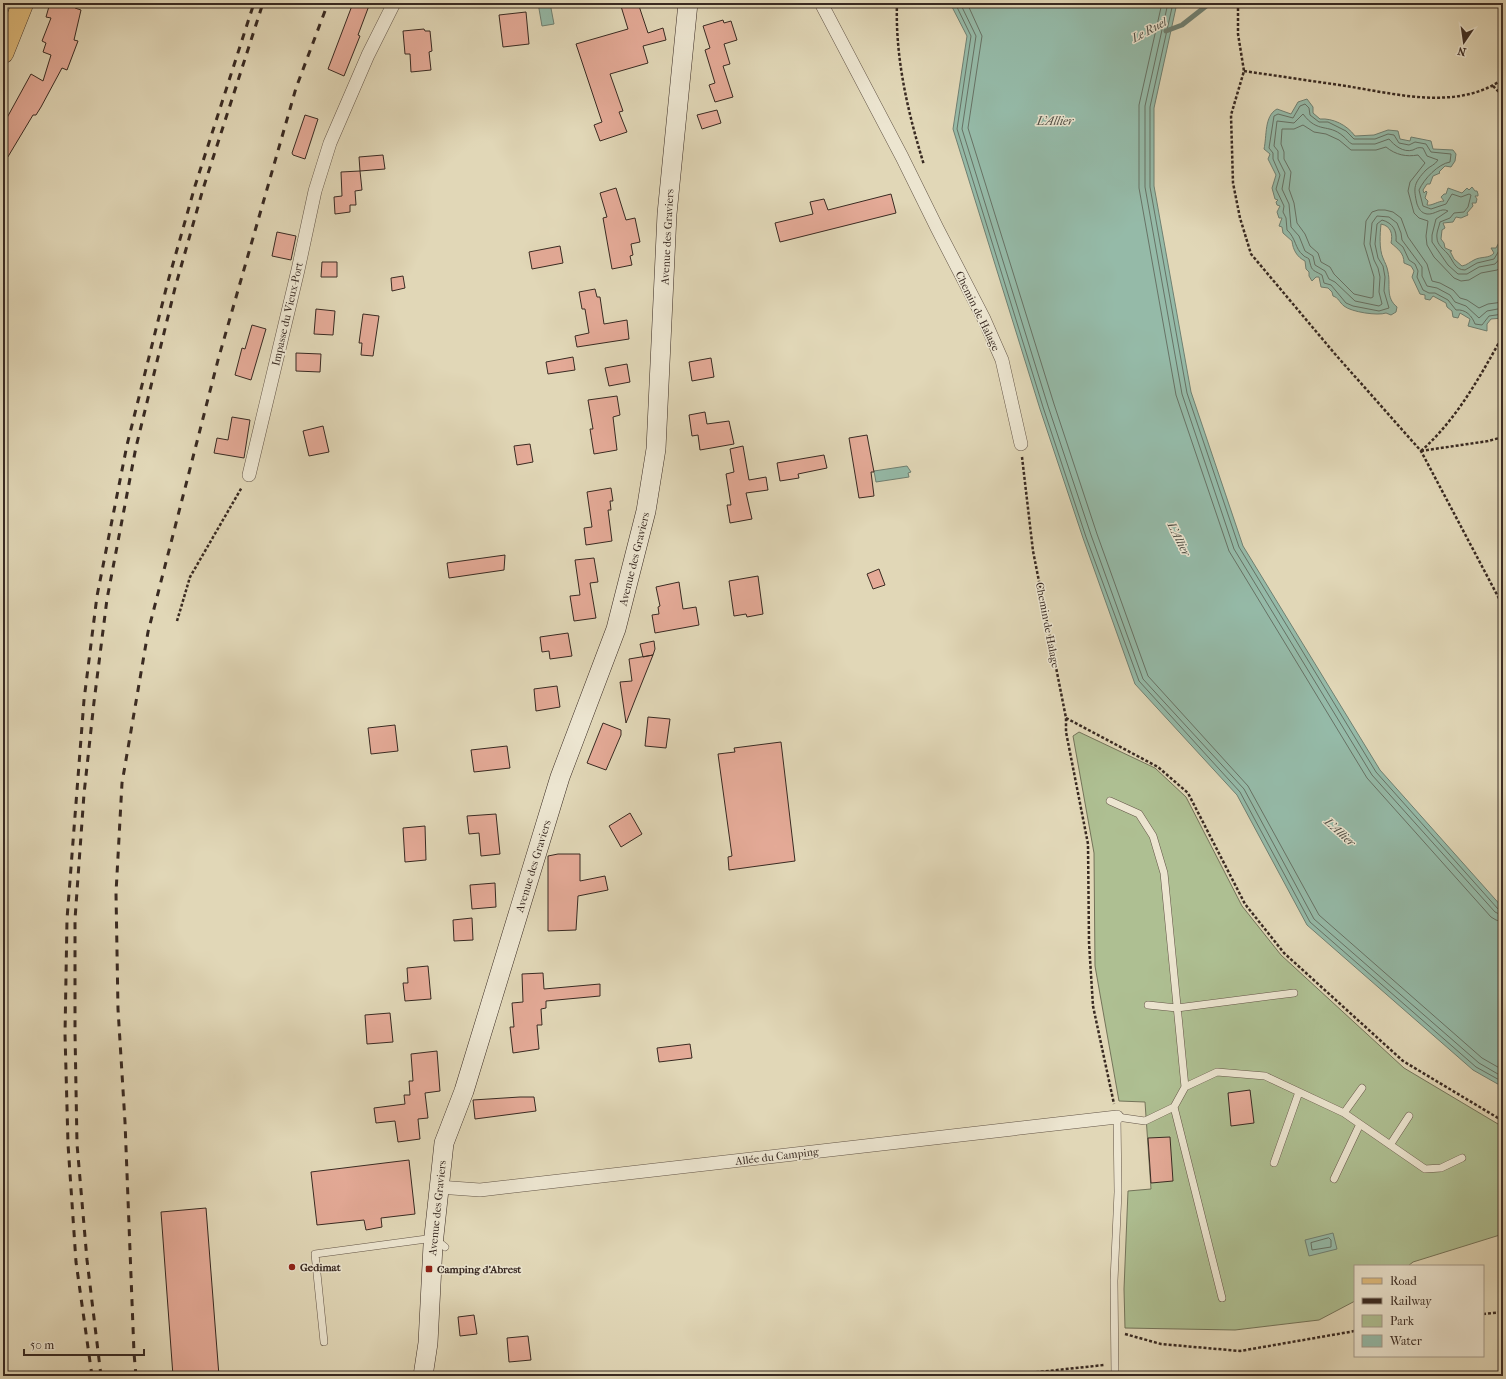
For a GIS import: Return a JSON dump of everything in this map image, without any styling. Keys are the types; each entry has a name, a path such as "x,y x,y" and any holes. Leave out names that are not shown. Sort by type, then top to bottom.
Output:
{"main road":[{"path":"3,53 23,3"}],"street":[{"name":"Impasse du Vieux-Port","path":"249,475 298,270 314,192 330,143 368,55 394,3"},
{"name":"Avenue des Graviers","path":"429,1376 439,1342 440,1242 443,1188 464,1091 560,777 616,629 646,511 656,448 667,214 688,3"},
{"name":"Chemin de Halage","path":"821,3 902,157 984,319 1002,360 1021,444"},
{"name":"Allée du Camping","path":"443,1188 480,1190 1117,1117"},
{"name":"Avenue des Graviers","path":"424,1376 440,1242"}],"lane":[{"path":"1110,801 1139,814 1153,836 1164,874 1185,1086 1174,1107 1145,1121 1117,1117 1118,1192 1114,1281 1115,1376"},
{"path":"1148,1005 1177,1008 1294,993"},
{"path":"1185,1086 1217,1072 1265,1076 1344,1113 1425,1169 1441,1168 1462,1158"},
{"path":"1344,1113 1362,1088"},
{"path":"1274,1163 1299,1092"},
{"path":"1174,1107 1222,1298"},
{"path":"1390,1145 1408,1116"},
{"path":"1334,1179 1360,1124"},
{"path":"324,1342 315,1254 440,1242"}],"path":[{"path":"897,3 900,52 906,100 911,123 926,173"},
{"path":"1238,3 1238,34 1244,71 1231,115 1233,175 1240,218 1251,254 1335,354 1421,451 1503,606"},
{"path":"1244,71 1419,97 1475,93 1493,86 1503,80"},
{"path":"1493,86 1503,96"},
{"path":"1421,451 1439,434 1471,390 1501,339"},
{"path":"1421,451 1488,441 1503,437"},
{"name":"Chemin de Halage","path":"1021,444 1033,551 1066,718 1066,732 1088,844 1089,943 1093,1006 1117,1117"},
{"path":"177,621 190,577 249,475"},
{"path":"1066,718 1158,767 1188,793 1245,904 1284,953 1403,1061 1503,1121"},
{"path":"1484,1314 1503,1312"},
{"path":"1115,1331 1161,1344 1240,1351 1354,1331"},
{"path":"1001,1376 1116,1364"}],"green space":[{"path":"1079,732 1155,768 1186,797 1242,906 1281,955 1404,1068 1503,1127 1503,1234 1413,1262 1409,1265 1354,1265 1354,1302 1319,1320 1235,1330 1125,1328 1124,1289 1128,1191 1151,1189 1145,1102 1119,1101 1095,966 1094,853 1073,736"}],"water":[{"path":"538,3 550,3 554,24 542,26"},
{"name":"L'Allier","path":"950,3 1177,3 1154,108 1154,186 1191,392 1243,546 1380,770 1503,908 1503,1087 1473,1070 1307,925 1237,795 1135,684 1083,538 1040,409 953,129 967,36"},
{"path":"1307,99 1313,107 1313,113 1320,119 1335,121 1352,132 1355,136 1374,135 1388,130 1398,131 1400,139 1410,141 1411,137 1431,141 1433,149 1453,150 1456,154 1455,161 1451,167 1445,166 1439,172 1440,173 1433,176 1430,184 1427,184 1423,190 1424,193 1426,191 1427,192 1425,198 1428,201 1427,205 1444,201 1441,197 1446,194 1448,188 1462,193 1467,188 1469,190 1472,187 1475,191 1477,191 1478,196 1475,196 1477,199 1476,203 1472,203 1473,206 1467,213 1468,215 1461,218 1456,217 1453,222 1443,223 1445,228 1442,230 1441,239 1445,248 1452,251 1450,251 1454,259 1462,266 1477,259 1492,255 1494,253 1491,248 1496,248 1503,235 1503,318 1491,319 1487,324 1487,331 1468,326 1470,319 1460,313 1458,318 1453,317 1452,311 1447,307 1446,303 1433,296 1430,300 1425,299 1425,295 1420,294 1412,277 1414,271 1411,266 1404,263 1402,254 1391,243 1392,237 1389,229 1381,224 1381,250 1387,266 1391,299 1397,307 1396,312 1391,315 1386,313 1371,314 1352,310 1342,305 1337,298 1333,296 1332,292 1328,288 1321,287 1319,277 1316,277 1312,281 1309,276 1309,272 1306,269 1305,261 1294,250 1292,241 1283,233 1282,227 1279,226 1282,218 1279,218 1277,212 1280,206 1277,205 1276,202 1278,200 1275,199 1272,188 1276,175 1268,159 1270,154 1264,149 1268,121 1273,112 1277,109 1291,114 1298,102"},
{"path":"907,466 911,472 908,473 909,477 876,482 874,471"},
{"path":"1333,1233 1337,1249 1309,1256 1305,1240"}],"building":[{"path":"50,3 77,3 75,8 81,10 74,40 78,41 67,70 62,68 41,107 36,115 33,115 3,165 3,125 31,74 43,81 51,55 43,52 46,43 42,41 51,18 46,17"},
{"path":"353,3 370,3 358,35 360,36 344,76 328,69"},
{"path":"620,3 638,3 648,33 663,28 666,40 643,46 648,63 610,74 623,111 619,112 627,132 600,141 594,125 602,122 576,44 628,29"},
{"path":"526,12 529,44 503,47 499,15"},
{"path":"723,20 724,23 731,21 737,40 724,44 730,64 723,66 733,97 715,102 709,85 715,83 705,50 710,48 703,26"},
{"path":"424,29 425,31 430,31 432,51 429,52 431,70 411,72 410,54 405,54 403,31"},
{"path":"717,110 721,123 702,129 697,115"},
{"path":"305,115 318,119 305,159 293,155 292,153"},
{"path":"383,155 385,169 360,171 359,157"},
{"path":"360,171 362,190 355,191 356,205 350,205 350,212 335,214 334,197 342,196 341,172"},
{"path":"616,188 626,220 635,218 640,242 631,244 633,255 630,256 632,265 612,269 603,218 607,217 600,193"},
{"path":"891,194 896,213 780,242 775,223 813,214 810,202 824,199 828,210"},
{"path":"277,232 296,236 291,260 272,256"},
{"path":"560,246 563,263 532,269 529,252"},
{"path":"322,262 337,262 337,277 321,277"},
{"path":"403,276 405,288 392,291 391,278"},
{"path":"595,289 597,297 600,297 604,324 627,320 629,339 577,347 575,336 589,333 585,309 582,309 579,292"},
{"path":"316,309 335,311 333,335 314,334"},
{"path":"363,314 379,316 373,356 361,355 362,343 359,343"},
{"path":"252,325 266,329 251,380 235,375 242,348 245,349"},
{"path":"296,353 321,354 320,372 296,371"},
{"path":"573,357 575,370 548,374 546,362"},
{"path":"711,358 714,377 692,381 689,362"},
{"path":"627,364 630,382 609,386 605,368"},
{"path":"617,396 620,415 613,417 617,450 594,454 590,429 593,429 588,400"},
{"path":"705,412 707,424 729,421 734,444 700,450 698,435 692,436 689,415"},
{"path":"232,417 250,420 244,458 214,453 217,438 228,440"},
{"path":"323,426 329,452 309,456 303,431"},
{"path":"867,435 874,472 871,472 874,496 859,498 849,438"},
{"path":"530,444 533,462 517,465 514,446"},
{"path":"743,446 749,480 766,477 768,490 746,493 752,519 730,523 727,505 731,505 726,474 734,472 730,449"},
{"path":"824,455 827,468 798,474 799,478 780,481 777,463"},
{"path":"611,488 613,501 610,501 611,510 608,510 612,541 586,545 584,528 592,527 587,492"},
{"path":"505,555 504,570 449,578 447,563"},
{"path":"594,558 598,582 590,583 596,618 574,621 570,596 580,595 575,560"},
{"path":"879,569 885,585 873,589 867,574"},
{"path":"758,576 763,614 747,617 746,614 734,616 729,581"},
{"path":"679,582 683,609 696,607 699,625 655,633 652,615 659,614 658,607 660,606 656,587"},
{"path":"568,633 572,656 550,659 549,651 542,652 540,637"},
{"path":"654,641 655,649 653,655 643,657 640,644"},
{"path":"653,655 626,723 620,682 632,681 629,659"},
{"path":"557,686 560,707 536,711 534,689"},
{"path":"648,717 670,719 666,748 645,746"},
{"path":"603,723 621,730 621,735 606,770 587,763"},
{"path":"395,725 398,751 371,754 368,728"},
{"path":"781,742 795,861 729,870 728,857 732,856 718,754 735,752 734,748"},
{"path":"507,746 510,768 474,772 471,750"},
{"path":"630,813 642,834 621,847 609,826"},
{"path":"496,814 500,854 481,856 479,833 469,834 467,816"},
{"path":"425,826 426,860 405,862 403,828"},
{"path":"558,854 580,854 580,881 605,876 608,890 578,896 576,930 548,931 548,856"},
{"path":"495,883 496,907 472,909 470,885"},
{"path":"472,918 473,940 454,941 453,920"},
{"path":"428,966 431,999 405,1001 403,983 408,983 407,968"},
{"path":"543,973 544,989 600,984 600,996 546,1001 546,1008 541,1009 542,1025 537,1025 539,1049 513,1053 510,1027 514,1027 512,1003 523,1002 522,974"},
{"path":"390,1013 393,1042 367,1044 365,1015"},
{"path":"690,1044 692,1058 659,1062 657,1048"},
{"path":"437,1051 440,1091 425,1093 428,1118 418,1119 420,1139 398,1142 395,1121 376,1123 374,1108 405,1104 404,1095 410,1095 409,1081 413,1081 411,1054"},
{"path":"1250,1090 1254,1123 1231,1126 1228,1093"},
{"path":"534,1097 536,1111 475,1119 473,1100"},
{"path":"1170,1137 1173,1181 1151,1183 1148,1138"},
{"path":"409,1160 415,1214 381,1218 382,1227 366,1230 364,1220 317,1225 311,1172"},
{"path":"206,1208 219,1376 173,1376 161,1212"},
{"path":"474,1315 477,1334 460,1336 458,1317"},
{"path":"528,1336 531,1360 509,1362 507,1338"}],"waterway":[{"name":"Le Ruel","path":"1166,31 1182,25 1210,3"}],"railway":[{"path":"92,1376 76,1262 68,1144 65,1034 67,919 84,700 97,596 127,445 167,285 195,186 254,3"},
{"path":"101,1376 87,1260 77,1144 75,1033 75,919 84,794 94,702 107,599 136,447 175,288 203,189 263,3"},
{"path":"136,1376 125,1122 118,1009 116,893 122,783 148,632 218,360 296,88 328,3"}],"place":[{"name":"Gedimat","path":"292,1267"},
{"name":"Camping d'Abrest","path":"429,1269"}]}
